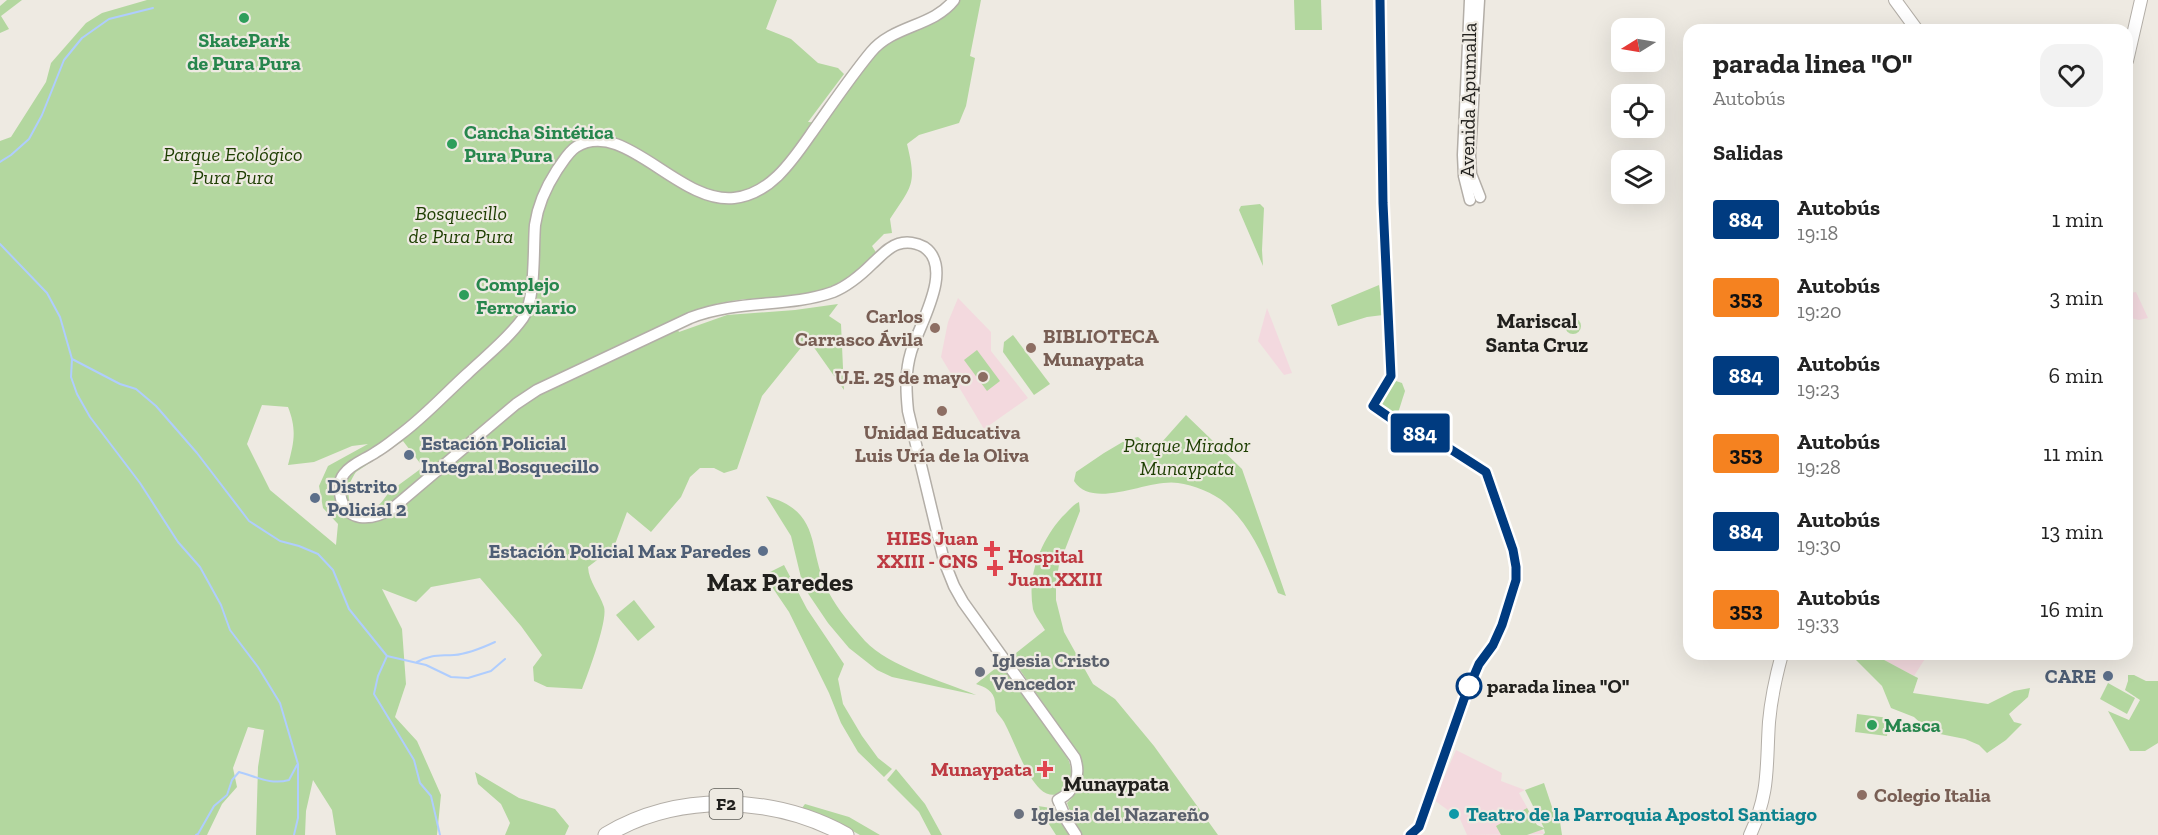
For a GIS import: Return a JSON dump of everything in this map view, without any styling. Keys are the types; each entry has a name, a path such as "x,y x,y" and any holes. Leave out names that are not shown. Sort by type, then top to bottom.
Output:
{"highway":[{"name":"F2","path":"606,835 634,820 660,812 685,806 725,804 748,805 794,814 846,835"},
{"name":"F2","path":"624,835 638,827 670,817 704,811 771,816 796,822 830,835"}],"main road":[{"path":"1895,0 1913,24"},
{"path":"2133,35 2141,0"},
{"path":"1750,835 1762,805 1767,780 1769,722 1774,685 1780,660"}],"street":[{"path":"954,0 943,11 899,31 877,45 783,170 771,181 746,195 724,198 693,189 626,147 608,140 595,140 574,148 548,184 539,205 530,302 522,319 501,342 412,425 350,468 339,481 339,490 341,500 351,514 368,518 379,516 393,508 516,404 547,384 702,313 729,306 802,299 830,292 851,282 896,244 911,242 920,245 927,249 934,258 938,278 910,354 906,393 908,411 942,550 949,573 963,602 1075,758 1078,766 1073,787 1068,795 1058,800 1076,835"},
{"name":"Avenida Apumalla","path":"1470,0 1463,155 1464,176 1475,198 1470,155 1479,0"}],"shaded area":[{"path":"2133,292 2136,292 2148,318 2133,318"},
{"name":"U.E. 25 de mayo","path":"958,298 991,332 991,351 1028,398 984,429 941,357 948,322"},
{"path":"1267,308 1292,373 1284,375 1258,341"},
{"path":"1884,660 1924,660 1914,676"},
{"path":"1456,750 1502,773 1501,781 1525,790 1519,793 1537,825 1545,834 1467,835 1460,819 1434,800"}],"green space":[{"path":"7,0 22,0 1,16 9,29 0,33 0,6"},
{"name":"Bosquecillo de Pura Pura","path":"147,0 777,0 766,29 791,39 818,63 838,68 844,74 808,122 823,123 850,84 881,49 900,36 942,15 960,0 981,0 970,56 975,58 966,106 959,123 919,135 907,144 912,177 908,191 890,219 892,233 884,234 872,246 877,254 843,280 819,291 795,296 721,303 673,320 679,332 727,315 838,304 829,316 841,324 844,390 808,339 762,396 737,469 724,473 714,468 700,468 690,477 681,497 651,532 627,512 614,547 588,567 590,577 604,607 604,614 597,647 582,689 547,687 534,681 533,667 542,655 521,626 480,578 431,587 416,602 382,589 402,629 406,684 395,717 417,741 441,795 437,835 336,835 332,810 313,780 306,811 305,835 256,835 258,767 264,730 248,727 233,768 237,787 222,804 207,835 0,835 0,141 11,137 46,82 51,63 86,23 102,13","holes":["262,405 288,407 294,436 288,465 314,462 352,446 368,444 328,466 319,486 323,508 338,524 336,545 270,490 247,444","403,441 423,467 390,492 376,507 364,511 353,507 348,491 356,472"]},
{"path":"1294,0 1321,0 1322,30 1295,30"},
{"path":"1260,204 1264,208 1263,266 1239,210 1241,206"},
{"path":"1379,285 1383,315 1367,317 1338,326 1331,305"},
{"name":"Mariscal Santa Cruz","path":"1570,318 1576,318 1581,326 1579,332 1570,334 1565,329 1565,323"},
{"path":"1013,335 1050,384 1034,395 1003,352 1004,342"},
{"path":"977,350 1000,381 987,391 964,360"},
{"path":"1396,381 1402,383 1405,391 1398,413 1394,415 1382,408 1380,404 1391,383"},
{"name":"Parque Mirador Munaypata","path":"1186,415 1242,469 1286,596 1278,593 1263,556 1243,523 1225,503 1215,496 1178,483 1094,493 1083,489 1074,481 1076,472 1126,440 1138,437 1154,451"},
{"path":"766,496 784,503 797,512 805,522 811,534 822,577 829,593 865,641 902,666 976,695 892,677 877,670 849,648 828,623 803,586 791,536"},
{"path":"1079,502 1080,511 1059,565 1056,582 1056,600 1064,632 1093,684 1115,699 1154,746 1218,835 1082,835 1075,825 1067,803 1076,793 1081,782 1081,758 1011,657 1045,630 1033,609 1032,584 1037,560 1054,527"},
{"path":"784,565 807,609 844,664 838,679 843,704 878,758 892,769 884,777 858,752 841,723 829,693 789,612 766,578 768,573"},
{"path":"634,600 655,627 638,641 616,615"},
{"path":"1856,660 1884,660 1918,678 1913,693 1988,704 2014,691 2030,688 2028,697 2009,714 2014,722 2022,724 2006,740 1987,753 1979,745 1965,739 1930,732 1914,717 1891,708 1882,686"},
{"path":"1002,663 1068,759 1071,776 1069,784 1060,793 1047,794 1034,782 1004,722 996,711 993,695 986,688 976,684"},
{"path":"2128,675 2134,675 2146,681 2158,681 2158,743 2145,751 2130,751 2108,711 2129,720 2140,700 2125,690"},
{"path":"2108,683 2135,698 2127,714 2100,699"},
{"name":"Masca","path":"1857,714 1889,718 1887,736 1855,732"},
{"path":"896,769 925,804 942,835 931,835 919,812 887,780"},
{"path":"475,772 519,798 555,809 569,826 565,835 505,835 510,823 501,804 478,784"},
{"path":"1544,783 1552,807 1559,815 1562,835 1543,835 1544,829 1527,835 1501,835 1496,826 1527,808 1537,825 1544,828 1525,790"},
{"path":"805,804 849,817 880,835 860,835 802,808"},
{"path":"1038,806 1051,808 1069,835 1056,835 1047,821 1040,817"}],"waterway":[{"path":"0,162 29,139 42,115 64,60 82,38 109,19 153,8"},
{"path":"0,244 47,293 60,317 72,359 71,377 77,394 90,417 140,483 178,542 200,567 221,605 230,630 258,667 280,703 298,764 298,818 294,835"},
{"path":"72,359 120,384 136,389 156,406 197,453 249,521 280,541 318,554 333,570 349,609 387,656 426,665 451,677 468,678 491,671 505,659"},
{"path":"417,662 431,657 464,653 495,642"},
{"path":"387,656 378,676 374,694 414,760 420,783 431,796 440,835"},
{"path":"196,835 214,806 227,795 232,780 239,772 276,782 289,780 297,765"}],"bus line":[{"name":"884","path":"1380,0 1383,203 1391,376 1373,406 1384,415 1444,445 1486,472 1513,550 1516,567 1516,580 1502,625 1493,645 1479,664 1464,699 1419,827 1410,835"}],"place":[{"name":"SkatePark de Pura Pura","path":"244,18"},
{"name":"Cancha Sintética Pura Pura","path":"452,144"},
{"name":"Complejo Ferroviario","path":"464,295"},
{"name":"Carlos Carrasco Ávila","path":"935,328"},
{"name":"BIBLIOTECA Munaypata","path":"1031,348"},
{"name":"U.E. 25 de mayo","path":"983,377"},
{"name":"Unidad Educativa Luis Uría de la Oliva","path":"942,411"},
{"name":"Estación Policial Integral Bosquecillo","path":"409,455"},
{"name":"Distrito Policial 2","path":"315,498"},
{"name":"HIES Juan XXIII - CNS","path":"992,549"},
{"name":"Estación Policial Max Paredes","path":"763,551"},
{"name":"Hospital Juan XXIII","path":"995,568"},
{"name":"Iglesia Cristo Vencedor","path":"980,672"},
{"name":"CARE","path":"2108,676"},
{"name":"parada linea \"O\"","path":"1469,686"},
{"name":"Masca","path":"1872,725"},
{"name":"Munaypata","path":"1045,769"},
{"name":"Colegio Italia","path":"1862,795"},
{"name":"Iglesia del Nazareño","path":"1019,814"},
{"name":"Teatro de la Parroquia Apostol Santiago","path":"1454,814"}],"district":[{"name":"Mariscal Santa Cruz","path":"1537,332"},
{"name":"Max Paredes","path":"780,582"},
{"name":"Munaypata","path":"1116,783"}],"park label":[{"name":"Parque Ecológico Pura Pura","path":"233,166"}]}
